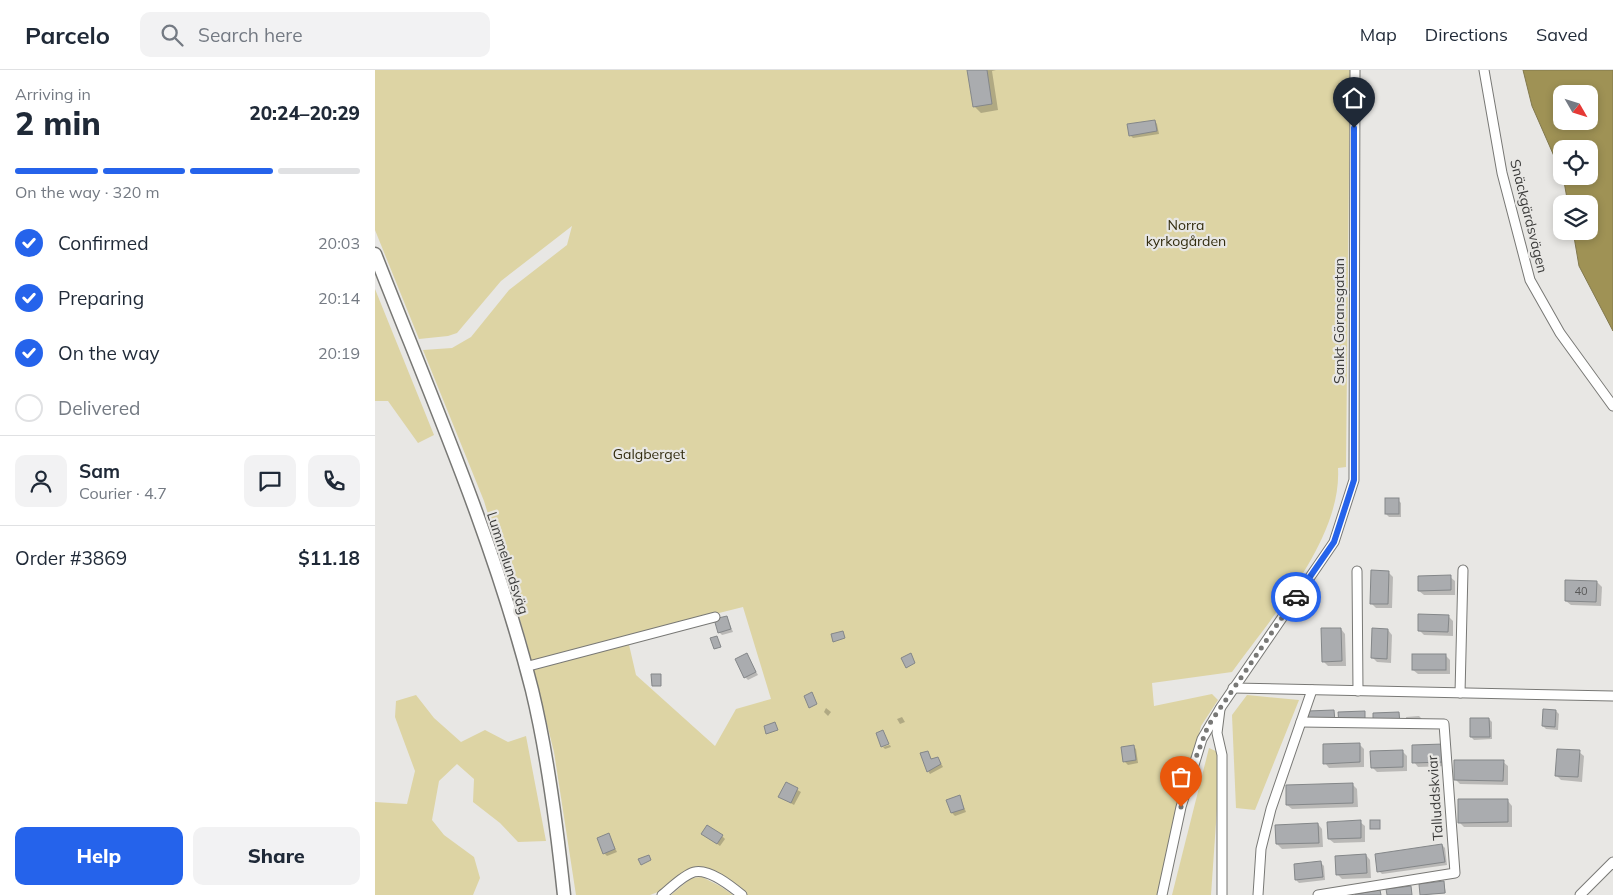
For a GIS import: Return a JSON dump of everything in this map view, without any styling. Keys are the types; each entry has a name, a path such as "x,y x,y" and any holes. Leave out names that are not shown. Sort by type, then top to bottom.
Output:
{"main road":[{"name":"Lummelundsväg","path":"375,254 471,498 525,667 532,691 557,830 564,895"}],"street":[{"name":"Sankt Göransgatan","path":"1162,895 1181,807 1205,732 1233,688 1334,542 1354,480 1355,70"},
{"name":"Snäckgärdsvägen","path":"1484,70 1502,172 1530,280 1560,333 1613,406"},
{"path":"1460,693 1463,570"},
{"path":"1357,571 1358,691"},
{"path":"525,667 715,618"},
{"path":"1233,688 1613,696"},
{"path":"1258,895 1261,849 1271,808 1313,690"},
{"path":"1221,706 1217,733 1222,755 1222,895"},
{"name":"Talluddskviar","path":"1301,722 1443,724 1455,873 1318,895"},
{"path":"1580,895 1613,862"},
{"path":"662,895 692,872 700,872 713,876 742,895"}],"green space":[{"path":"375,70 1350,70 1346,467 1338,468 1336,495 1329,522 1317,549 1284,602 1232,672 1152,683 1154,706 1212,694 1218,700 1201,726 1158,895 743,895 715,872 697,866 687,870 658,892 650,895 576,895 554,752 526,640 484,501 423,350 452,348 471,337 509,290 567,245 572,226 501,281 457,333 448,336 419,339 375,230","holes":["743,607 771,699 736,709 715,746 636,675 627,636"]},
{"path":"375,289 434,435 418,443 388,401 375,401"},
{"path":"416,695 434,718 461,742 485,730 508,742 526,736 546,841 518,842 500,823 473,802 474,779 457,764 439,781 432,820 444,835 474,857 480,878 473,895 375,895 375,802 407,804 415,771 395,717 396,701"},
{"path":"1247,695 1299,700 1255,810 1236,808 1232,715"},
{"path":"1209,748 1220,753 1211,895 1172,895"},
{"path":"702,877 733,895 671,895 691,878"}],"shaded area":[{"path":"1523,70 1613,70 1613,331 1579,266 1575,240 1598,240 1598,195 1566,195 1565,185 1598,185 1598,140 1553,140 1553,154 1532,106"}],"building":[{"path":"967,70 987,70 992,104 973,107"},
{"path":"1155,120 1157,131 1129,136 1127,124"},
{"path":"1385,498 1399,498 1399,514 1385,514"},
{"path":"1371,570 1389,571 1388,604 1370,604"},
{"path":"1451,575 1451,590 1418,591 1418,576"},
{"path":"1565,580 1597,581 1596,602 1565,601"},
{"path":"1418,614 1449,615 1448,632 1418,631"},
{"path":"727,616 731,629 718,633 714,619"},
{"path":"1321,628 1341,628 1342,661 1322,662"},
{"path":"1372,628 1388,629 1387,659 1371,658"},
{"path":"843,631 845,638 833,642 831,634"},
{"path":"717,636 721,647 714,649 710,638"},
{"path":"747,653 756,672 744,678 735,659"},
{"path":"911,653 915,663 906,668 901,658"},
{"path":"1412,654 1446,654 1446,670 1412,670"},
{"path":"651,674 661,674 661,686 652,686"},
{"path":"812,692 817,704 809,708 804,696"},
{"path":"1543,709 1556,710 1555,727 1542,726"},
{"path":"1334,710 1335,722 1308,723 1308,711"},
{"path":"1365,711 1365,723 1339,724 1338,712"},
{"path":"1399,712 1400,724 1373,725 1373,713"},
{"path":"1470,718 1489,718 1490,737 1470,737"},
{"path":"775,722 778,730 766,734 764,726"},
{"path":"883,730 889,744 881,747 876,733"},
{"path":"1360,743 1360,762 1323,764 1323,744"},
{"path":"1444,744 1444,762 1412,763 1412,745"},
{"path":"1134,745 1136,760 1123,762 1121,747"},
{"path":"1557,749 1580,750 1578,777 1555,776"},
{"path":"1403,750 1403,767 1371,768 1370,751"},
{"path":"928,751 931,759 938,757 941,764 927,772 920,753"},
{"path":"1454,760 1504,760 1503,781 1454,780"},
{"path":"786,782 798,788 791,803 778,797"},
{"path":"1353,783 1353,803 1286,805 1286,785"},
{"path":"960,795 964,809 951,813 946,800"},
{"path":"1458,799 1508,799 1508,822 1458,823"},
{"path":"1361,820 1361,838 1328,839 1327,822"},
{"path":"1370,820 1380,820 1380,829 1370,829"},
{"path":"1318,823 1319,843 1276,844 1275,825"},
{"path":"707,825 723,835 717,844 701,834"},
{"path":"609,833 615,849 603,854 597,838"},
{"path":"1442,844 1445,862 1377,872 1375,854"},
{"path":"1366,854 1367,873 1336,875 1335,856"},
{"path":"649,855 651,860 641,865 638,859"},
{"path":"1321,861 1323,877 1295,880 1294,864"},
{"path":"1444,881 1445,893 1420,895 1419,884"},
{"path":"1411,886 1412,895 1387,895 1386,889"},
{"path":"1380,890 1381,895 1355,895 1355,894"}],"way so far":[{"path":"1181,807 1195,760 1208,726 1296,597"}],"route":[{"path":"1296,597 1334,542 1354,480 1354,128"}],"park label":[{"name":"Norra kyrkogården","path":"1186,234"},
{"name":"Galgberget","path":"649,454"}]}
